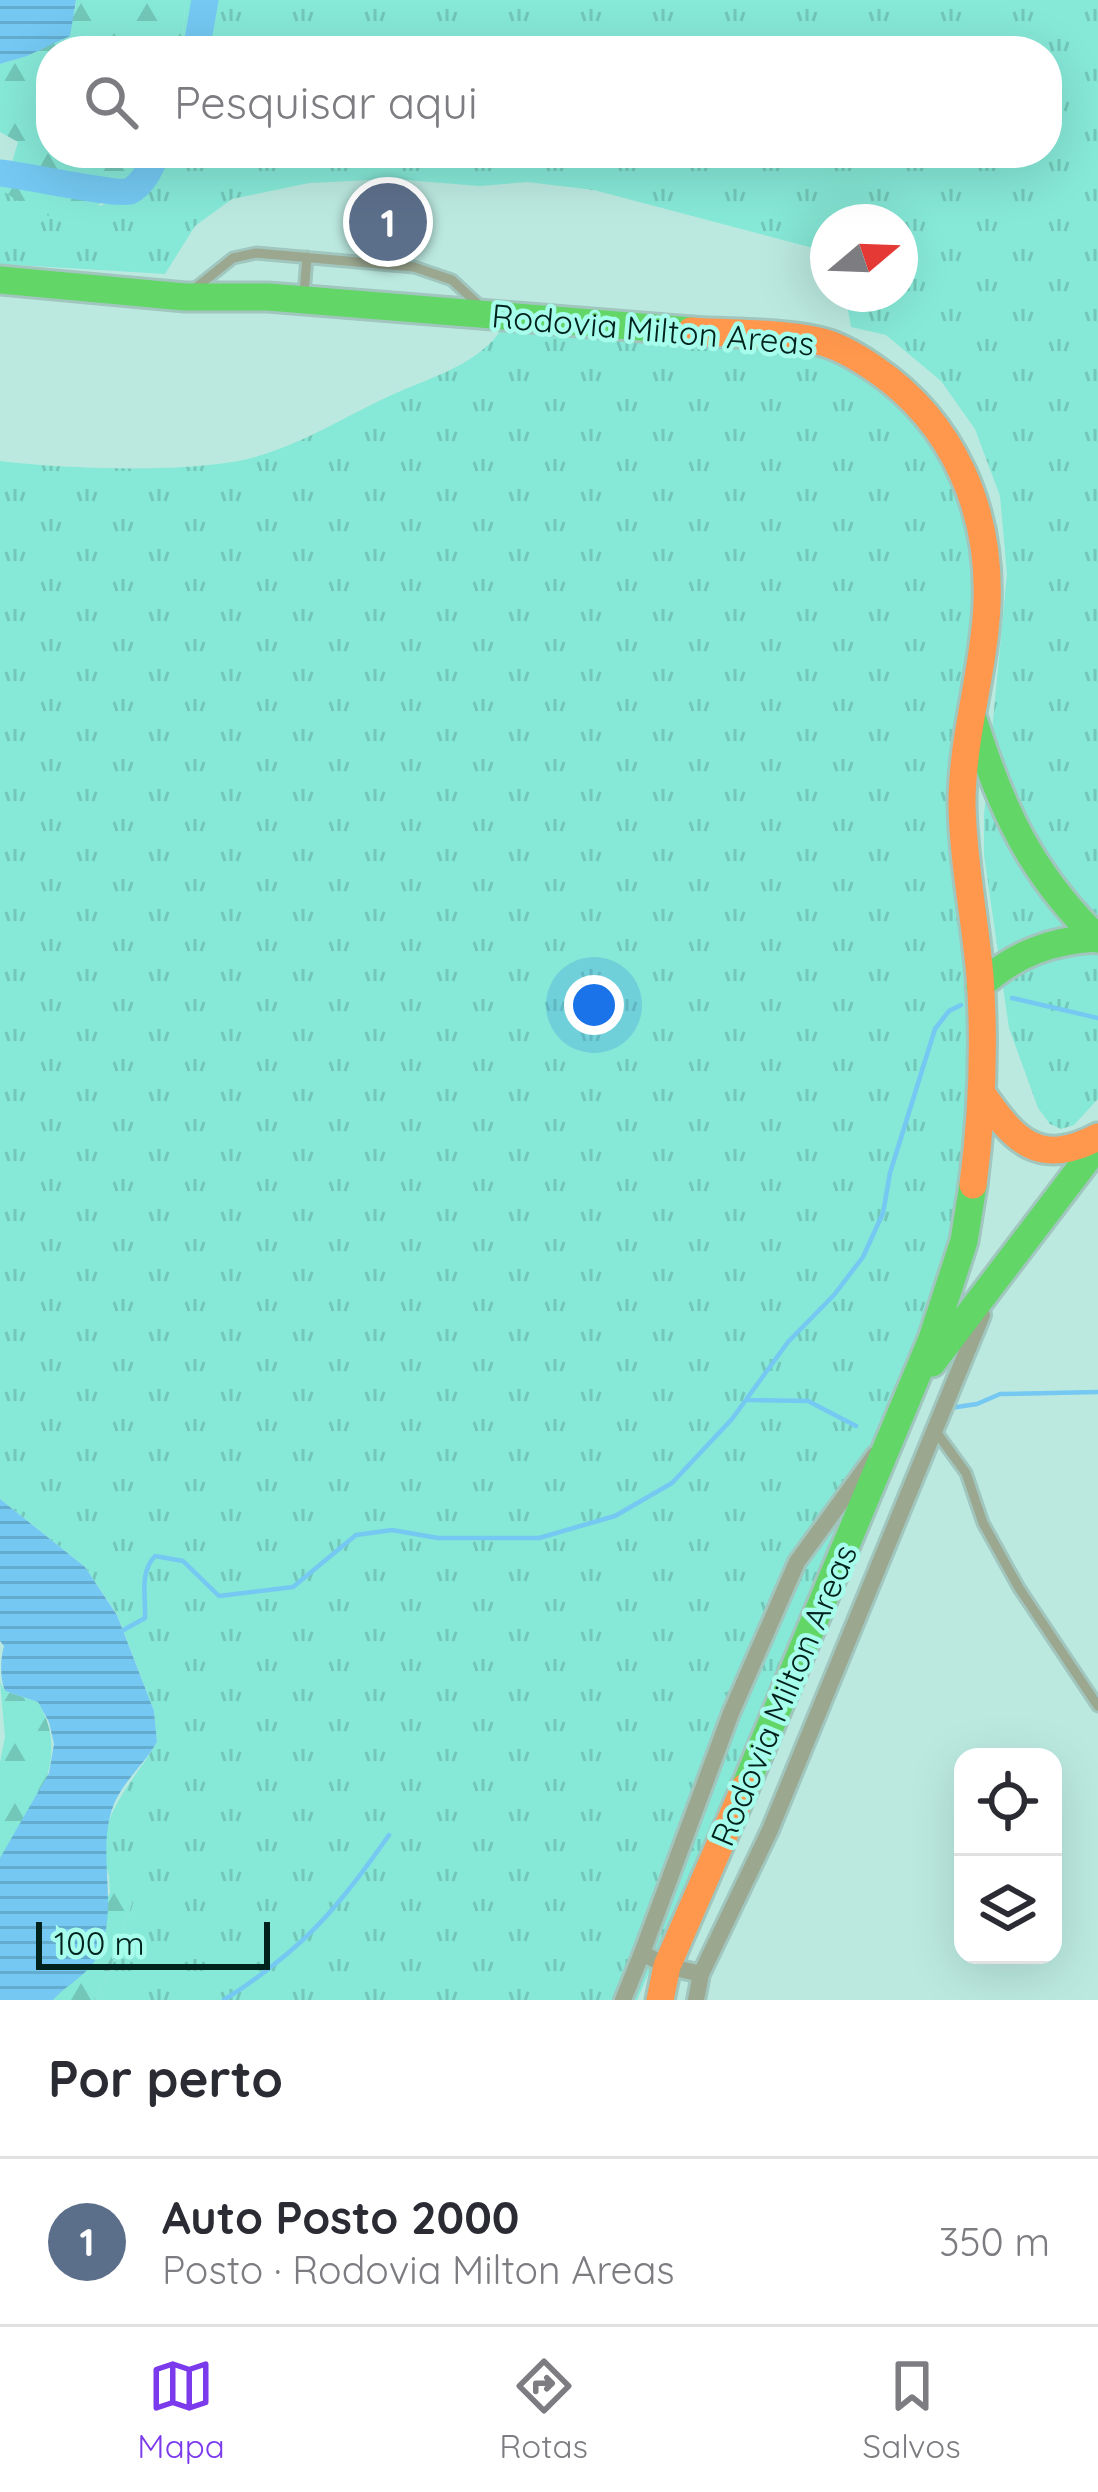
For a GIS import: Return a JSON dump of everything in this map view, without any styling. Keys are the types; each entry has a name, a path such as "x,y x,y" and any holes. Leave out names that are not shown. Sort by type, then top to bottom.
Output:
{"main road":[{"name":"Rodovia Milton Areas","path":"0,280 185,297 303,300 788,336 845,350 898,384 926,409 966,473 985,530 988,599 962,785 980,986 981,1092 969,1215 951,1282 910,1391 783,1700 654,1959 660,2000"},
{"path":"971,711 993,785 1031,867 1098,938"},
{"path":"980,986 1032,950 1055,942 1098,938"},
{"path":"981,1092 1004,1127 1033,1148 1057,1154 1098,1141"},
{"name":"Rodovia Milton Areas","path":"910,1391 1098,1141"}],"street":[{"path":"696,2000 701,1974 770,1830 1000,1272"},
{"path":"623,2000 654,1959 731,1713 797,1562 868,1461 888,1444"},
{"path":"654,1959 701,1974"}],"lane":[{"path":"185,297 233,257 307,257 434,272 452,280 489,315"},
{"path":"303,300 307,257"},
{"path":"933,1428 966,1473 983,1522 1019,1588 1098,1706"}],"green space":[{"path":"76,0 186,0 182,36 60,36 74,14"},
{"path":"186,0 1098,0 1098,1099 1074,1125 1061,1129 1050,1124 1038,1108 1009,1028 984,855 1007,574 1000,496 975,429 941,381 886,335 851,327 848,312 918,312 918,204 810,204 810,247 594,190 527,182 480,186 393,179 309,183 232,199 195,226 165,274 0,264 0,189 41,213 103,205 131,168 1062,168 1062,36 182,36"},
{"path":"36,52 36,168 132,168 114,192 89,210 59,217 37,212 0,189 18,142 0,132 0,64"},
{"path":"503,327 801,348 852,368 909,410 941,449 965,504 975,552 966,972 975,1093 957,1243 798,1631 637,2000 94,2000 108,1975 132,1903 108,1873 105,1836 118,1803 157,1742 154,1711 117,1614 85,1567 0,1499 0,461 165,468 255,457 455,368 494,340"},
{"path":"0,1682 5,1691 38,1702 51,1744 50,1764 36,1802 0,1858 0,1762 5,1737"},
{"path":"109,1875 132,1903 108,1975 94,2000 53,2000 110,1893"}],"water":[{"path":"0,0 76,0 70,36 36,36 36,52 0,64"},
{"path":"0,1499 85,1567 117,1615 154,1711 157,1742 118,1796 109,1822 108,1916 99,1953 53,2000 0,2000 0,1858 49,1773 54,1744 38,1702 5,1691 3,1686"}],"waterway":[{"path":"199,36 205,0"},
{"path":"0,173 130,191 149,168"},
{"path":"1012,998 1098,1018"},
{"path":"120,1632 145,1618 145,1578 155,1556 183,1561 219,1596 293,1587 356,1535 392,1530 438,1538 539,1538 615,1516 672,1483 732,1419 788,1342 863,1257 883,1213 890,1173 935,1029 949,1011 961,1005"},
{"path":"950,1408 1000,1394 1098,1392"},
{"path":"748,1400 808,1401 856,1426"},
{"path":"224,2000 316,1927 389,1835"}],"traffic: fast":[{"path":"0,280 691,331"},
{"path":"974,722 1021,839 1054,890 1098,939"},
{"path":"980,986 1034,951 1098,938"},
{"path":"932,1363 1098,1145"},
{"path":"745,1787 932,1339 964,1241 973,1185"}],"traffic: slow":[{"path":"691,331 803,338 862,361 926,415 962,472 974,503 987,570 987,605 962,804 982,1028 973,1185"},
{"path":"981,1092 1005,1124 1030,1144 1059,1150 1098,1137"},
{"path":"660,2000 667,1966 745,1787"}],"place":[{"name":"Auto Posto 2000","path":"388,222"}]}
